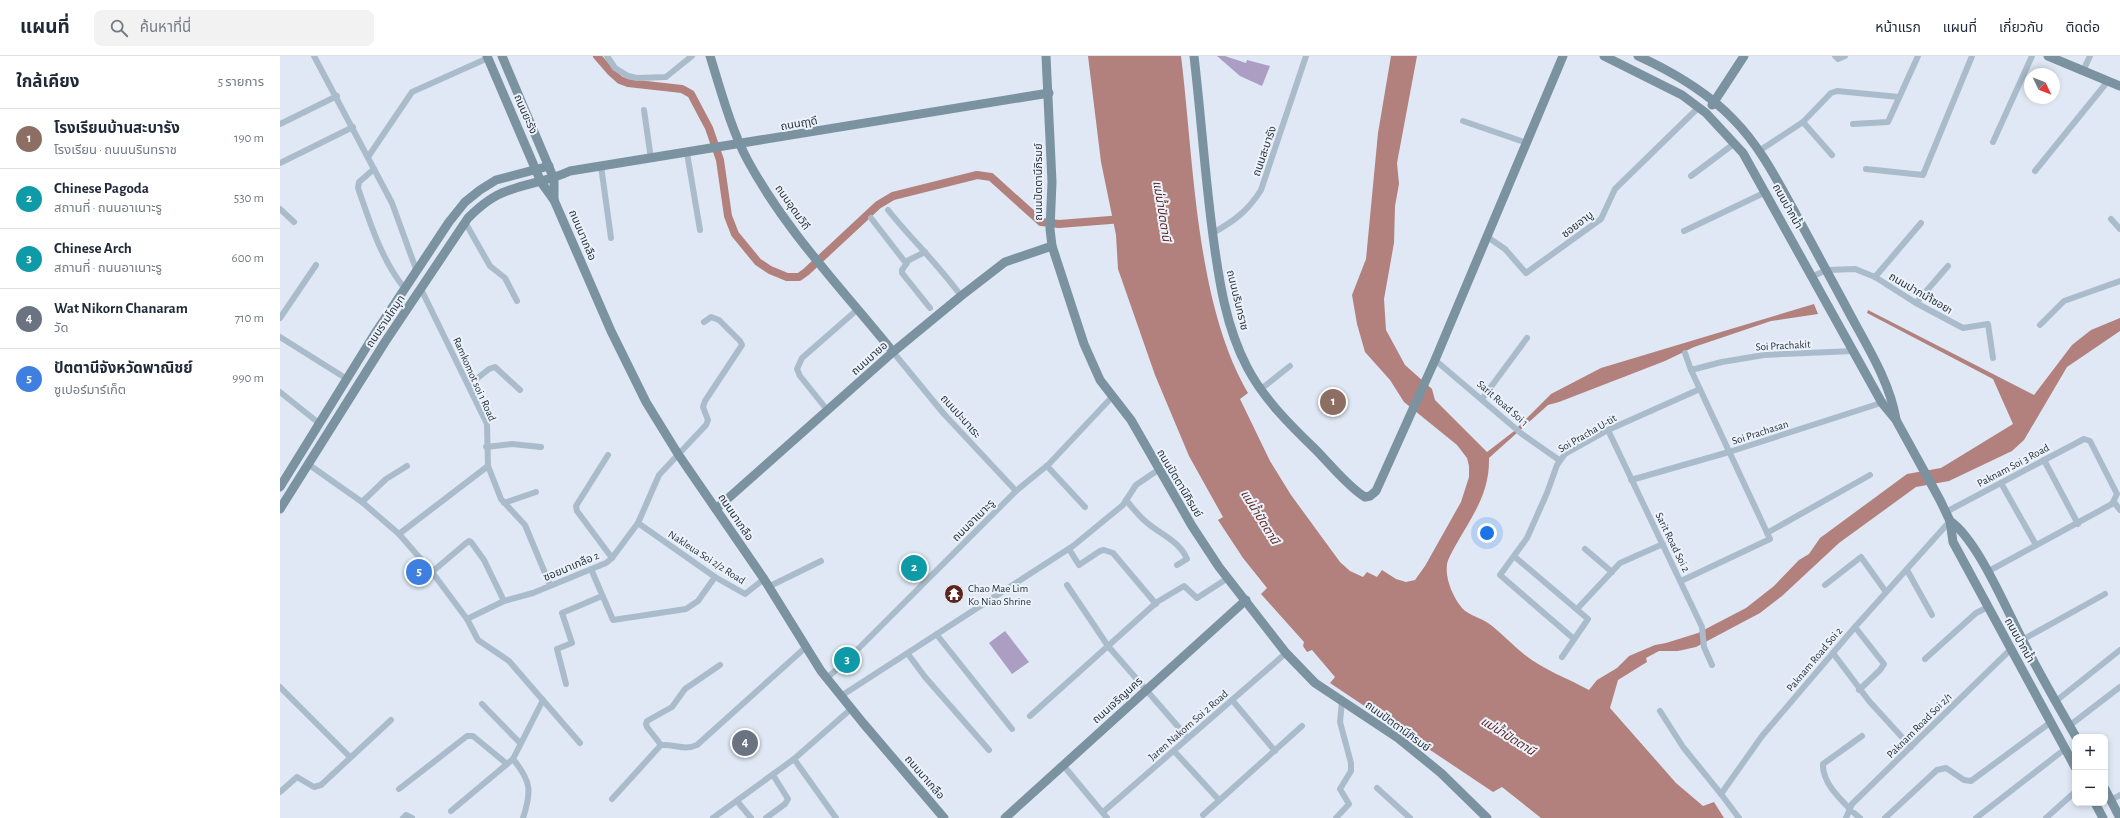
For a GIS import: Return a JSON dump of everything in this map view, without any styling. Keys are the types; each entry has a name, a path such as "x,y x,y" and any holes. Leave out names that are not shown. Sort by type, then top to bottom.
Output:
{"street":[{"path":"314,56 337,96 392,203 417,272"},
{"name":"ถนนยะรัง","path":"502,56 554,179"},
{"path":"607,56 616,68 628,76 666,77 670,76 692,56"},
{"name":"ถนนอุดมวิถี","path":"710,56 740,145 749,162 784,218 813,256 858,308 893,352"},
{"name":"ถนนปัตตานีภิรมย์","path":"1046,56 1049,92 1052,182 1050,216 1052,246 1084,344 1100,380 1131,420 1158,470 1192,526 1228,578 1286,653 1315,683 1398,738 1441,773 1487,818"},
{"name":"ถนนนรินทราช","path":"1194,56 1218,272 1230,324 1248,368 1261,389 1306,441 1365,497 1370,496 1376,491 1425,379 1435,360"},
{"name":"ถนนสะบารัง","path":"1213,232 1235,221 1254,202 1261,190 1306,56"},
{"path":"1435,360 1563,56"},
{"name":"ถนนปากน้ำ","path":"1604,56 1682,95 1703,110 1743,153 1813,276 1882,403 1896,420 1919,458 1950,521 1953,542 2065,749 2072,759"},
{"name":"ถนนปากน้ำ","path":"1638,56 1670,71 1714,101 1734,120 1759,151 1827,270 1893,399 1896,420"},
{"path":"1703,110 1714,101 1744,56"},
{"path":"1835,56 1838,59 1845,56"},
{"path":"1853,124 1888,122 1918,56"},
{"path":"1866,169 1923,175 1972,56"},
{"path":"1993,142 2032,56"},
{"path":"2048,56 2120,86"},
{"path":"2083,71 2090,56"},
{"path":"368,157 412,92 488,57"},
{"name":"ถนนยะรัง","path":"488,57 537,169 541,182"},
{"path":"2035,171 2108,81"},
{"path":"1759,151 1803,122 1831,93 1836,91 1899,98"},
{"name":"ถนนฤๅดี","path":"541,182 554,179 570,171 740,145 1049,92"},
{"path":"280,124 337,96"},
{"path":"644,110 651,159"},
{"name":"ซอยอาบู","path":"1486,236 1505,248 1526,273 1601,219 1615,189 1703,110"},
{"path":"1463,121 1527,143"},
{"path":"1803,122 1832,155"},
{"path":"280,163 353,127"},
{"path":"1692,176 1735,143"},
{"path":"687,153 700,230"},
{"name":"ถนนรามโกมุท","path":"280,487 374,335 449,222 465,202 496,180 549,166"},
{"path":"601,166 611,238"},
{"path":"374,169 359,182 358,188 382,254 389,269 405,290"},
{"name":"ถนนนาเกลือ","path":"554,179 554,200"},
{"name":"ถนนรามโกมุท","path":"280,509 384,342 466,222 481,205 506,191 541,182"},
{"name":"ถนนนาเกลือ","path":"541,182 554,200 611,331 647,405 678,454 766,583 827,678 851,709 944,818"},
{"path":"1684,232 1766,192"},
{"path":"280,209 294,222"},
{"path":"888,210 961,296"},
{"path":"871,218 907,263"},
{"path":"2112,219 2120,228"},
{"path":"466,222 490,266 506,278 517,301"},
{"path":"1875,277 1920,223"},
{"name":"ถนนมายอ","path":"716,509 893,352 961,296 1005,262 1052,246"},
{"path":"925,252 907,263 902,270 902,273 930,308"},
{"path":"280,318 316,265"},
{"path":"1916,303 1948,266"},
{"name":"ถนนปากนำ้ซอย1","path":"1813,276 1827,270 1855,269 1875,277 1916,303 1963,328 1988,324 1993,358"},
{"path":"2040,325 2064,301 2120,281"},
{"name":"Ramkomot soi 1 Road","path":"421,289 487,424 486,447 488,466 504,503 525,525 550,585"},
{"path":"828,411 800,376 797,369 802,358 858,308"},
{"name":"ซอยนาเกลือ 2","path":"467,619 504,601 533,593 591,569 612,558 638,523 658,476 706,425 708,420 703,407 705,401 742,345 740,341 719,320 711,317 704,322"},
{"path":"280,337 347,379"},
{"path":"1482,398 1527,338"},
{"name":"Soi Prachakit","path":"1691,370 1722,362 1764,355 1853,351"},
{"name":"ถนนปะนาเระ","path":"893,352 944,414 1016,491"},
{"path":"1685,353 1691,370 1769,536"},
{"name":"Sarit Road Soi 1","path":"1435,360 1482,398 1522,434 1559,460"},
{"path":"1261,389 1290,366"},
{"path":"469,385 489,369 495,367 520,390"},
{"name":"Soi Pracha U-tit","path":"1574,639 1500,575 1515,557 1527,538 1547,493 1559,460 1565,454 1608,430 1700,389"},
{"path":"280,392 320,424"},
{"name":"ถนนอาเนาะรู","path":"827,678 847,660 1016,491 1047,466 1112,397"},
{"name":"Soi Prachasan","path":"1631,480 1729,452 1893,399"},
{"name":"Sarit Road Soi 2","path":"1608,430 1702,627 1704,647 1712,665"},
{"name":"Paknam Soi 3 Road","path":"1946,512 2084,439 2089,439 2116,494 2114,502"},
{"path":"486,447 512,444 541,447"},
{"path":"608,455 576,506 577,511 612,558"},
{"path":"2044,460 2078,524"},
{"path":"308,464 362,502 399,534 432,572 467,619 478,640 509,661 580,743"},
{"path":"362,502 386,479 407,466"},
{"path":"399,534 488,466"},
{"path":"1047,466 1085,507"},
{"path":"841,696 1069,549 1126,500 1136,485 1158,470"},
{"path":"1681,581 1769,536 1870,475"},
{"path":"2000,483 2036,545"},
{"path":"504,503 536,492"},
{"path":"1126,500 1146,522 1169,537 1185,555 1187,559 1177,566"},
{"path":"1987,572 2108,508 2114,502 2120,510"},
{"name":"ถนนปากน้ำ","path":"1950,521 1965,534 2074,734"},
{"name":"Paknam Road Soi 2","path":"1721,794 1762,736 1855,627 1950,521"},
{"name":"Nakleua Soi 2/2 Road","path":"638,523 715,577 745,594 766,583"},
{"path":"432,572 465,544 469,541 472,542 484,560 504,601"},
{"path":"1577,609 1620,563 1663,544"},
{"path":"1069,549 1080,565 1100,551 1104,550 1113,553 1156,604"},
{"path":"1585,549 1612,572"},
{"path":"1515,557 1588,619 1562,657"},
{"path":"1825,585 1861,557 1886,592"},
{"path":"766,583 821,561"},
{"path":"591,569 602,596 609,607 613,620 686,609 698,600 715,577"},
{"path":"1907,570 1932,615"},
{"path":"1030,716 1156,604 1184,586 1197,598 1228,578"},
{"path":"1067,585 1108,646 1147,689 1188,738"},
{"path":"2022,640 2105,594"},
{"path":"566,684 557,649 572,643 562,613 602,596"},
{"name":"ถนนเจริญนคร","path":"1005,818 1246,600"},
{"path":"1925,660 1976,613 1988,607"},
{"path":"1855,627 1884,664 1880,670 1859,690"},
{"path":"937,635 1012,729"},
{"path":"612,799 661,745 670,744 688,749 697,744 806,647"},
{"name":"Paknam Road Soi 2/1","path":"1846,818 1911,748 2011,649"},
{"path":"2056,701 2120,650"},
{"name":"Jaren Nakorn Soi 2 Road","path":"1103,812 1286,653"},
{"path":"1833,653 1859,690 1911,748"},
{"path":"908,654 925,678 989,750"},
{"path":"661,745 647,727 646,724 648,721 672,707 685,689 720,664"},
{"path":"280,687 350,757"},
{"path":"2069,726 2120,687"},
{"path":"451,811 513,759 543,700"},
{"path":"1232,700 1275,751"},
{"path":"1336,818 1349,804 1340,789 1351,771 1351,763 1340,722 1342,701"},
{"path":"482,704 520,743"},
{"path":"713,818 794,759 851,709"},
{"path":"1660,711 1683,747 1740,818"},
{"path":"280,792 297,777 317,787 392,720"},
{"path":"1885,818 1940,768 1952,771 1964,780 1971,781 2051,722"},
{"path":"1203,815 1302,726"},
{"path":"399,788 467,736 474,736 507,764"},
{"path":"1860,818 1831,786 1823,769 1823,764 1862,736"},
{"path":"1976,818 2065,749"},
{"path":"1174,750 1219,800"},
{"path":"513,759 522,770 529,783 528,804 523,818"},
{"path":"794,759 836,818"},
{"path":"1063,765 1107,818"},
{"path":"766,818 785,804 788,798 773,775"},
{"path":"1377,788 1406,817"},
{"path":"2108,794 2120,818"},
{"path":"2046,818 2072,795"},
{"path":"2111,800 2120,795"},
{"path":"737,801 751,818"},
{"path":"2097,806 2103,818"},
{"path":"402,818 406,815 412,818"}],"shaded area":[{"path":"1217,56 1225,56 1246,63 1247,60 1270,66 1262,86 1240,76"},
{"path":"1005,631 1029,662 1012,674 989,643"}],"water":[{"name":"แม่น้ำปัตตานี","path":"1088,56 1181,56 1194,184 1207,274 1217,317 1230,357 1248,393 1240,399 1270,461 1291,495 1340,562 1350,571 1363,577 1367,572 1377,577 1382,570 1396,579 1406,582 1415,580 1425,566 1461,502 1469,477 1467,458 1457,445 1404,402 1390,380 1365,352 1357,324 1352,295 1366,259 1378,133 1391,56 1417,56 1397,163 1399,184 1395,206 1394,243 1384,299 1386,330 1405,365 1432,389 1435,400 1487,452 1513,432 1551,394 1601,368 1814,304 1818,314 1771,321 1694,347 1665,361 1548,405 1489,458 1486,486 1476,510 1447,564 1447,577 1452,591 1462,608 1471,615 1488,623 1532,660 1589,690 1597,680 1617,668 1629,656 1655,645 1698,633 1746,608 1774,586 1799,560 1809,554 1820,538 1907,474 1941,468 2013,424 1993,379 1867,313 1868,310 2034,395 2072,345 2091,330 2120,318 2120,331 2067,367 2024,440 2012,451 1949,481 1916,487 1839,543 1782,596 1760,613 1696,647 1678,651 1659,651 1646,658 1647,662 1618,680 1610,708 1676,783 1703,806 1714,802 1724,818 1541,818 1502,787 1493,792 1330,683 1335,677 1312,650 1307,652 1303,646 1304,642 1261,594 1267,588 1243,558 1218,520 1223,517 1189,456 1155,375 1118,269 1116,235 1101,162"}],"waterway":[{"path":"597,56 620,80 628,83 682,89 691,94 709,128 720,160 728,216 735,234 758,262 770,270 787,277 799,277 806,272 878,205 893,196 977,175 991,177 1041,222 1059,224 1123,219"}],"place":[{"name":"โรงเรียนบ้านสะบารัง","path":"1333,402"},
{"name":"Chinese Pagoda","path":"914,568"},
{"name":"ปัตตานีจังหวัดพาณิชย์","path":"419,572"},
{"name":"Chao Mae Lim Ko Niao Shrine","path":"954,594"},
{"name":"Chinese Arch","path":"847,660"},
{"name":"Wat Nikorn Chanaram","path":"745,743"}]}
